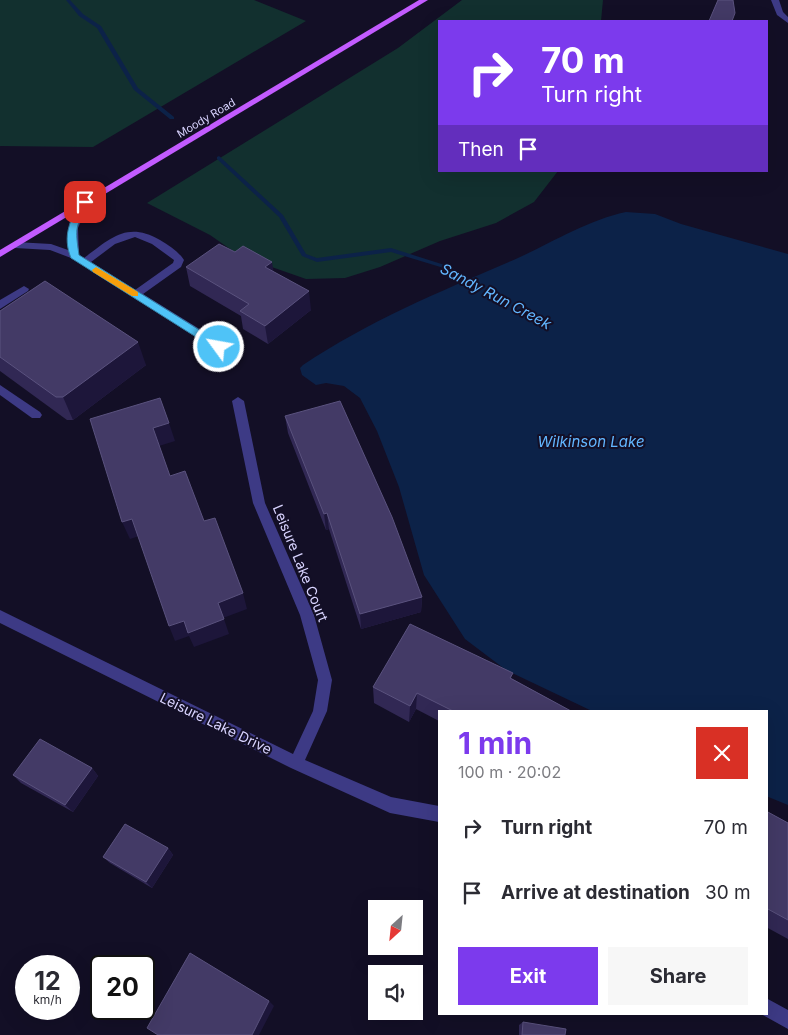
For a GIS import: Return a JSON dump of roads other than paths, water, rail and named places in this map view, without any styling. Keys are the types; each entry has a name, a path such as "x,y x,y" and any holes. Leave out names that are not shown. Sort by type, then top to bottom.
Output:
{"main road":[{"name":"Moody Road","path":"0,254 424,0"}],"street":[{"path":"775,0 780,13 788,21"},
{"path":"74,256 71,231 74,221 85,202"},
{"path":"84,262 124,236 132,233 141,234 176,255 179,260 177,264 136,294"},
{"path":"15,244 51,248 74,256 236,357"},
{"path":"0,305 24,289"},
{"path":"0,389 36,415"},
{"name":"Leisure Lake Court","path":"238,401 259,503 306,615 325,680 320,711 296,763"},
{"name":"Leisure Lake Drive","path":"0,616 296,763 390,805 438,814"},
{"path":"768,1007 788,1020"}],"water":[{"name":"Wilkinson Lake","path":"626,212 655,214 681,224 788,254 788,805 768,797 768,710 590,710 506,670 465,639 424,575 399,487 377,431 360,398 344,386 326,383 316,385 302,375 300,368 303,365 381,320 584,226"}],"waterway":[{"name":"Sandy Run Creek","path":"68,0 81,15 99,27 136,89 172,118"},
{"name":"Sandy Run Creek","path":"219,158 281,216 304,255 317,260 391,250 449,268 475,284"}]}
